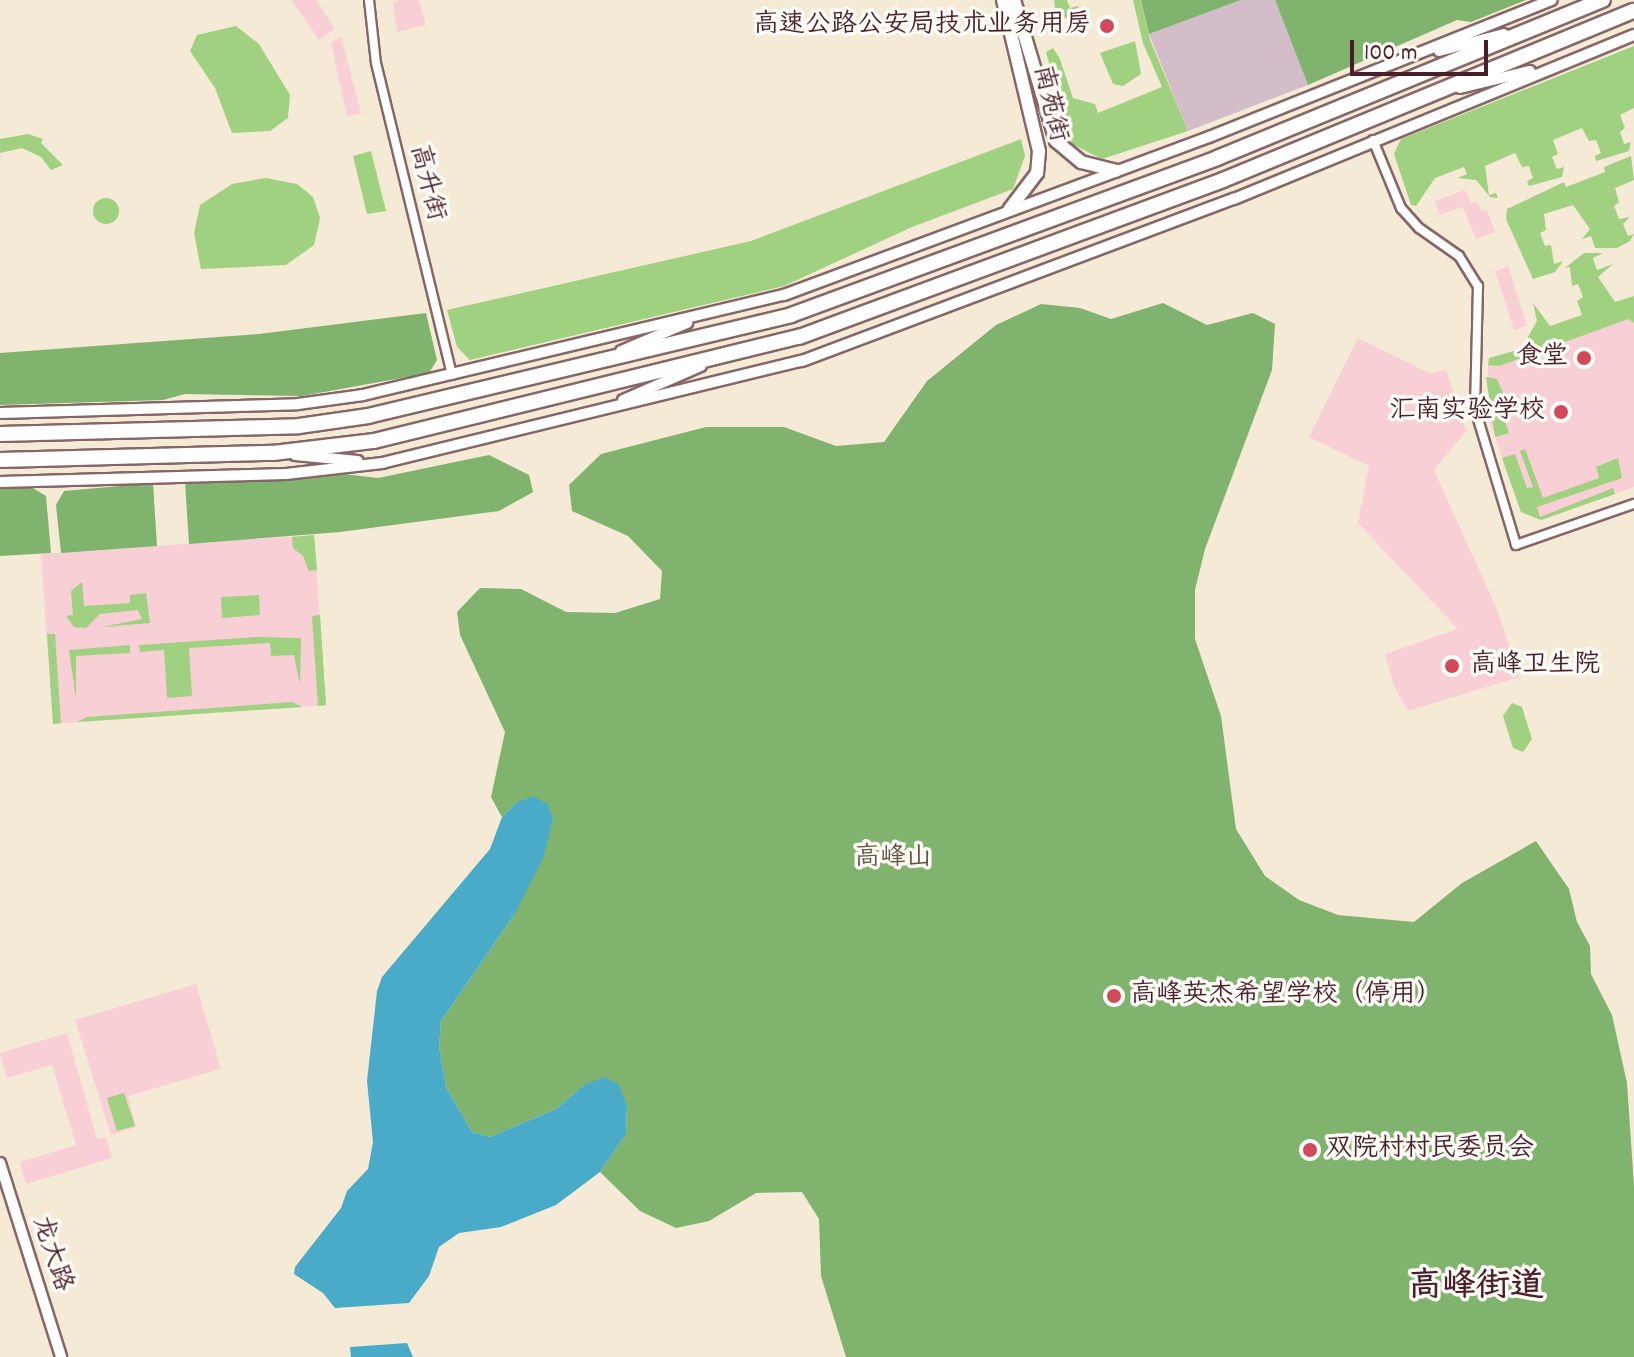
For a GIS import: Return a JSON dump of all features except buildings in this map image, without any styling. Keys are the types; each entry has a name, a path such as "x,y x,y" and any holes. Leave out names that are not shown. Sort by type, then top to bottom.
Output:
{"highway":[{"path":"0,434 299,426 454,398 830,301 1217,158 1603,0"},
{"path":"0,460 273,453 462,423 799,337 1223,180 1634,11"}],"main road":[{"name":"南苑街","path":"1003,0 1039,151 1033,181 1009,210"},
{"path":"1014,0 1056,141 1081,162 1116,171"}],"street":[{"name":"高升街","path":"369,0 376,63 452,375"},
{"path":"0,413 298,404 452,375 784,295 1116,171 1552,0"},
{"path":"1398,62 1533,27"},
{"path":"0,482 286,474 382,463 864,341 1634,35"},
{"path":"1419,99 1565,62"},
{"path":"1373,140 1401,208 1419,228 1459,256 1478,286 1474,400 1516,545 1634,504"},
{"path":"589,363 715,312"},
{"path":"596,411 730,354"},
{"path":"273,453 382,463"},
{"name":"龙大路","path":"0,1163 61,1357"}],"shaded area":[{"path":"291,0 316,0 335,29 319,40"},
{"path":"398,0 419,0 426,25 397,32 393,3"},
{"path":"1241,0 1275,0 1308,85 1188,131 1149,34"},
{"path":"341,36 361,113 347,116 331,43"},
{"path":"1465,190 1471,203 1477,201 1482,211 1487,210 1495,232 1476,239 1463,207 1440,215 1435,201"},
{"path":"1508,266 1527,326 1514,330 1495,271"},
{"name":"汇南实验学校","path":"1634,308 1634,487 1541,520 1521,512 1489,419 1488,364"},
{"path":"1358,338 1431,374 1446,369 1466,431 1434,470 1498,612 1519,677 1408,711 1394,686 1385,654 1458,629 1358,523 1369,466 1309,437"},
{"path":"314,535 326,705 53,724 41,554"},
{"path":"196,984 221,1069 128,1096 136,1127 111,1135 75,1020"},
{"path":"67,1033 97,1139 106,1137 112,1158 26,1184 20,1162 76,1145 52,1065 7,1078 0,1053"}],"green space":[{"path":"1054,0 1067,0 1070,8 1078,6 1082,18 1056,18"},
{"path":"1133,0 1141,0 1150,40 1188,131 1102,159 1072,144 1046,52 1053,48 1060,59 1073,98 1095,104 1098,113 1162,87 1143,43"},
{"path":"1141,0 1241,0 1149,34"},
{"path":"1275,0 1526,0 1471,22 1457,20 1308,85"},
{"path":"236,26 259,44 290,95 288,118 270,131 232,133 215,88 190,51 197,35"},
{"path":"1135,41 1141,74 1123,86 1113,84 1100,53"},
{"path":"1634,46 1634,108 1620,115 1625,128 1620,132 1624,144 1631,142 1629,151 1596,161 1595,156 1601,153 1596,140 1589,141 1582,128 1553,140 1558,154 1552,157 1557,169 1564,167 1562,177 1529,186 1527,181 1533,178 1529,166 1522,167 1515,153 1485,166 1489,195 1496,193 1498,198 1490,197 1476,180 1458,178 1467,174 1464,167 1435,178 1416,206 1411,205 1394,154 1401,139"},
{"path":"28,134 43,139 41,143 63,165 51,170 41,157 22,148 0,153 0,139"},
{"path":"1021,139 1025,156 1013,189 912,227 784,286 470,360 457,347 447,310 751,241"},
{"path":"371,151 386,211 367,214 353,156"},
{"path":"1631,156 1634,180 1615,188 1619,202 1614,206 1619,219 1630,217 1623,224 1628,236 1634,234 1630,241 1617,248 1595,248 1591,236 1582,239 1590,229 1573,205 1544,214 1546,230 1540,233 1545,246 1551,245 1554,264 1563,261 1555,272 1527,281 1533,279 1506,219 1507,209 1564,182 1566,187 1605,172 1604,167"},
{"path":"266,178 297,184 313,197 320,218 314,245 286,265 201,269 194,233 200,205 232,184"},
{"path":"106,198 116,201 119,211 116,221 106,224 96,221 93,211 96,201"},
{"path":"1584,253 1603,253 1593,258 1597,270 1613,264 1598,277 1615,302 1634,296 1634,323 1628,319 1499,366 1488,365 1489,358 1531,346 1528,337 1537,321 1533,303 1550,326 1582,315 1577,301 1583,297 1578,284 1572,286 1570,267 1565,268"},
{"name":"高峰山","path":"1163,303 1207,325 1253,313 1275,324 1272,370 1205,549 1195,590 1195,639 1221,716 1236,829 1265,876 1299,900 1338,915 1414,922 1462,883 1536,841 1569,889 1577,922 1590,946 1591,974 1612,1015 1627,1083 1634,1186 1634,1357 846,1357 821,1276 819,1219 802,1192 756,1193 709,1221 676,1228 640,1211 600,1172 626,1134 627,1105 584,1085 556,1109 490,1137 472,1132 446,1087 439,1047 441,1021 514,915 516,803 502,817 491,797 505,732 460,635 457,612 480,588 521,589 566,612 615,613 660,599 662,571 628,536 572,511 569,485 601,454 706,427 784,427 836,446 884,442 927,381 996,325 1041,304 1080,308 1111,319"},
{"path":"426,313 437,360 429,373 302,396 185,394 163,400 0,405 0,353 259,334"},
{"path":"1486,377 1497,379 1510,409 1503,398 1498,400 1509,433 1495,437"},
{"path":"1525,449 1543,498 1599,478 1596,467 1618,458 1622,478 1537,507 1540,517 1613,488 1615,494 1541,520 1521,512 1502,458 1515,454 1527,488 1533,487 1520,451"},
{"path":"489,455 529,475 533,492 499,511 340,532 189,544 185,482 344,474 378,478"},
{"path":"153,483 157,546 61,553 56,505 64,491"},
{"path":"31,487 46,496 51,553 0,556 0,488"},
{"path":"314,535 317,570 309,571 303,556 293,548 292,537"},
{"path":"82,582 84,606 130,603 130,595 146,593 150,623 102,627 142,619 138,610 100,614 86,628 74,627 66,616 73,615 71,591"},
{"path":"259,595 260,615 222,618 221,597"},
{"path":"320,615 326,705 318,706 312,616"},
{"path":"47,634 55,634 61,723 53,724"},
{"path":"257,637 301,638 300,685 294,655 271,656 270,643 189,648 192,696 167,698 164,650 140,652 139,645"},
{"path":"130,645 130,653 76,656 76,699 69,650"},
{"path":"292,702 302,707 77,722 87,717"},
{"path":"1512,703 1522,707 1532,739 1523,752 1513,748 1503,716"},
{"path":"124,1093 135,1126 117,1131 107,1098"}],"water":[{"path":"532,796 548,804 553,819 543,858 514,915 441,1021 439,1047 446,1087 472,1132 490,1137 556,1109 584,1085 604,1077 618,1084 627,1105 626,1134 600,1172 556,1205 501,1227 459,1233 439,1247 429,1276 409,1303 335,1308 323,1293 294,1274 295,1267 341,1208 347,1191 368,1169 373,1142 367,1081 377,991 382,977 490,849 502,817 516,803"},
{"path":"407,1343 413,1357 351,1357 350,1347"}],"place":[{"name":"高速公路公安局技术业务用房","path":"1107,26"},
{"name":"食堂","path":"1584,358"},
{"name":"汇南实验学校","path":"1561,412"},
{"name":"高峰卫生院","path":"1452,666"},
{"name":"高峰英杰希望学校（停用）","path":"1114,996"},
{"name":"双院村村民委员会","path":"1310,1150"}],"district":[{"name":"高峰街道","path":"1476,1289"}]}
